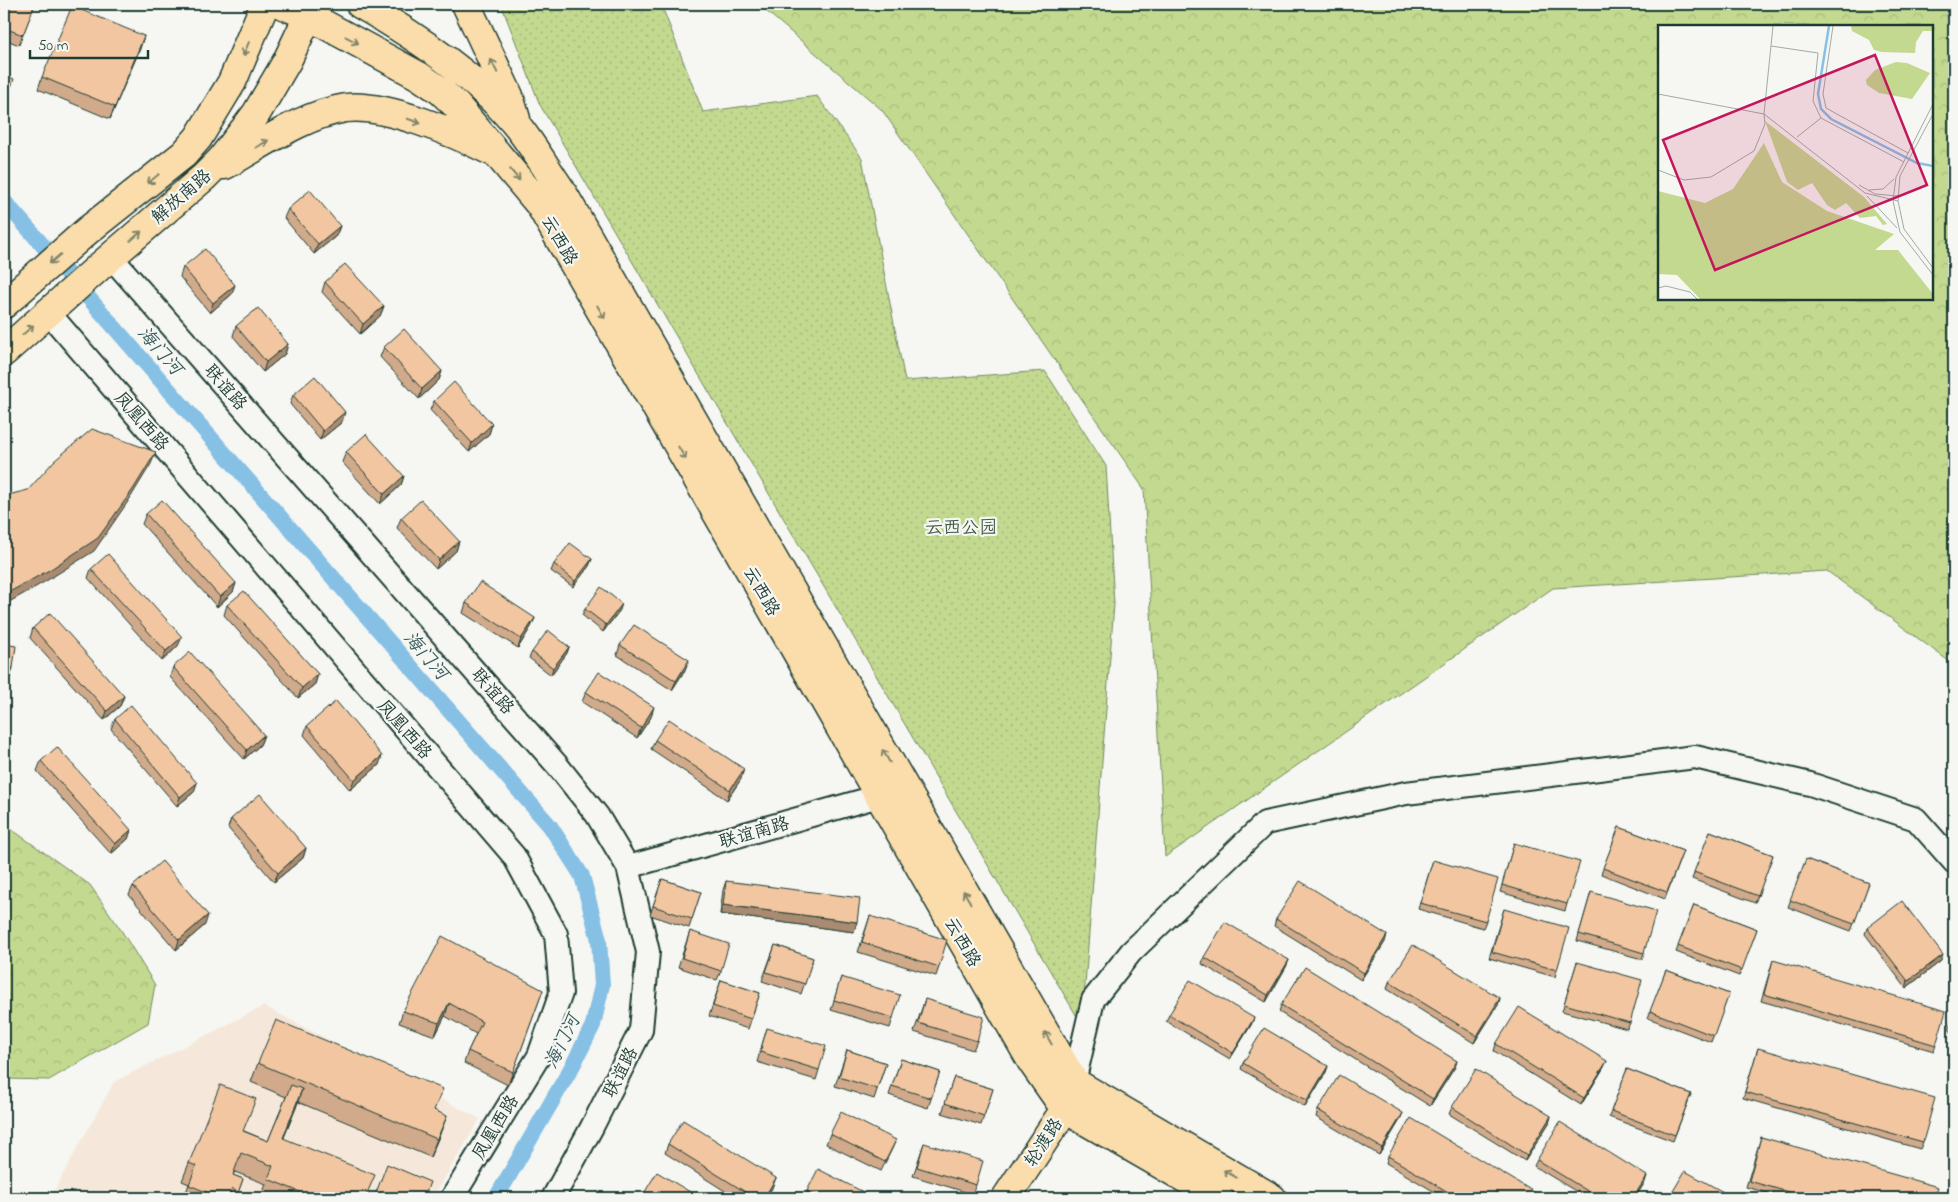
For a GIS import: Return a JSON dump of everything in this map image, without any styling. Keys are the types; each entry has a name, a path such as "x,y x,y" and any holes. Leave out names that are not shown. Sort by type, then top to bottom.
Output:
{"main road":[{"name":"解放南路","path":"4,304 81,237 184,154 198,138 232,82 265,4"},
{"name":"云西路","path":"281,4 312,10 441,91 457,106 540,205 1032,1062 1065,1109 1219,1198"},
{"name":"云西路","path":"360,4 453,64 478,86 518,127 561,190 1074,1082 1272,1198"},
{"name":"云西路","path":"466,4 509,96 518,127"},
{"name":"解放南路","path":"4,352 204,177 237,141 256,114 287,61 312,10"},
{"path":"204,177 300,123 345,108 381,109 449,132 497,154"},
{"name":"轮渡路","path":"1006,1198 1065,1109 1074,1082"}],"street":[{"name":"联谊路","path":"105,262 558,765 597,815 628,867 648,952 641,1030 592,1127 553,1198"},
{"name":"凤凰西路","path":"51,310 514,856 556,934 561,993 538,1056 452,1198"},
{"path":"1074,1082 1094,1000 1131,952 1265,824 1406,793 1695,757 1810,784 1916,820 1954,862"},
{"name":"联谊南路","path":"628,867 880,796"}],"shaded area":[{"path":"264,1006 480,1119 433,1198 50,1198 114,1082"}],"green space":[{"name":"云西公园","path":"501,4 661,4 703,112 817,96 862,158 905,381 1045,371 1106,466 1114,604 1082,1025 540,105"},
{"path":"758,4 1954,4 1954,665 1827,571 1553,588 1165,857 1144,489 882,110"},
{"path":"4,824 90,885 155,985 148,1023 49,1080 4,1079"}],"building":[{"path":"4,4 35,4 23,35 4,28"},
{"path":"72,6 144,36 115,107 42,77"},
{"path":"4,75 14,79 4,105"},
{"path":"310,190 340,226 318,244 288,209"},
{"path":"205,249 235,285 213,303 183,267"},
{"path":"345,264 384,306 363,324 325,282"},
{"path":"258,308 288,344 266,362 236,326"},
{"path":"404,329 442,371 422,389 384,347"},
{"path":"315,376 345,412 323,431 293,395"},
{"path":"454,382 492,424 472,443 434,401"},
{"path":"92,429 156,452 134,488 98,538 51,569 4,595 4,496 28,490 54,461"},
{"path":"366,434 404,476 384,494 346,452"},
{"path":"162,500 236,583 220,597 146,514"},
{"path":"421,500 459,541 439,560 401,518"},
{"path":"570,543 592,559 575,581 554,564"},
{"path":"108,554 182,637 166,651 91,569"},
{"path":"480,582 535,618 521,639 466,603"},
{"path":"601,587 622,604 606,625 585,609"},
{"path":"244,591 318,674 302,688 227,605"},
{"path":"50,613 124,696 107,711 33,628"},
{"path":"634,625 689,660 676,681 620,645"},
{"path":"548,630 569,647 553,668 532,652"},
{"path":"4,644 16,646 13,668 4,667"},
{"path":"190,652 264,735 247,750 173,667"},
{"path":"599,672 654,707 641,728 586,692"},
{"path":"336,701 382,756 354,780 307,726"},
{"path":"131,705 197,783 180,797 115,719"},
{"path":"669,719 744,769 730,790 655,740"},
{"path":"4,726 7,727 4,749"},
{"path":"57,747 131,830 115,844 41,761"},
{"path":"260,794 306,848 278,873 231,819"},
{"path":"1619,827 1683,851 1667,892 1603,868"},
{"path":"1710,831 1773,855 1758,896 1694,872"},
{"path":"1514,843 1580,862 1567,904 1502,885"},
{"path":"1806,859 1869,883 1854,924 1790,900"},
{"path":"1433,860 1498,879 1486,921 1420,903"},
{"path":"162,861 208,915 179,940 133,886"},
{"path":"662,879 701,892 692,919 653,906"},
{"path":"726,881 860,898 857,922 723,905"},
{"path":"1300,881 1387,935 1364,973 1276,919"},
{"path":"1591,892 1656,911 1644,953 1579,934"},
{"path":"1902,901 1943,955 1908,981 1867,928"},
{"path":"1694,905 1757,929 1742,970 1678,946"},
{"path":"1504,909 1569,928 1557,970 1492,952"},
{"path":"870,916 947,940 939,967 862,942"},
{"path":"1225,922 1289,960 1268,995 1204,957"},
{"path":"690,931 729,944 721,971 682,958"},
{"path":"442,936 543,990 513,1072 468,1051 482,1022 449,1003 439,1023 403,1011"},
{"path":"775,945 813,958 805,984 766,972"},
{"path":"1413,945 1500,998 1477,1036 1389,982"},
{"path":"1773,960 1946,1011 1936,1045 1764,994"},
{"path":"1577,962 1642,980 1630,1023 1564,1004"},
{"path":"1305,967 1457,1061 1433,1099 1281,1005"},
{"path":"1666,970 1729,994 1714,1036 1650,1011"},
{"path":"841,977 900,995 893,1018 834,1000"},
{"path":"721,980 760,993 751,1019 713,1006"},
{"path":"1190,980 1254,1018 1233,1053 1169,1015"},
{"path":"925,999 984,1017 977,1041 918,1023"},
{"path":"1519,1007 1607,1061 1584,1098 1496,1044"},
{"path":"276,1020 443,1089 434,1110 447,1116 437,1139 258,1063"},
{"path":"767,1028 826,1046 819,1070 760,1052"},
{"path":"1264,1028 1328,1066 1307,1101 1243,1063"},
{"path":"1758,1048 1935,1098 1923,1142 1745,1092"},
{"path":"847,1050 886,1063 877,1089 839,1077"},
{"path":"901,1059 940,1072 931,1098 892,1086"},
{"path":"1476,1069 1551,1116 1527,1155 1452,1107"},
{"path":"1627,1069 1691,1094 1675,1135 1611,1111"},
{"path":"1339,1075 1403,1113 1382,1148 1318,1110"},
{"path":"954,1077 993,1089 984,1116 945,1103"},
{"path":"220,1085 256,1099 243,1131 268,1141 291,1085 302,1089 283,1138 375,1175 365,1198 304,1198 299,1196 300,1192 268,1179 273,1166 241,1153 233,1175 243,1179 238,1193 232,1188 228,1198 211,1198 208,1197 209,1193 189,1185 196,1166 189,1163"},
{"path":"841,1112 896,1140 885,1162 830,1134"},
{"path":"1411,1118 1544,1198 1458,1198 1388,1156"},
{"path":"683,1120 776,1178 764,1198 755,1198 668,1144"},
{"path":"1560,1122 1647,1176 1633,1198 1599,1198 1537,1160"},
{"path":"1761,1137 1938,1187 1935,1198 1810,1198 1749,1181"},
{"path":"924,1143 983,1161 976,1185 917,1167"},
{"path":"387,1164 430,1182 424,1198 374,1198"},
{"path":"818,1169 873,1197 821,1198 807,1191"},
{"path":"1685,1171 1725,1193 1722,1198 1669,1198"},
{"path":"657,1172 700,1198 647,1198 643,1195"},
{"path":"1103,1192 1131,1198 1083,1198"}],"waterway":[{"name":"海门河","path":"4,201 550,826 582,876 599,940 602,985 593,1025 573,1065 496,1198"}]}
